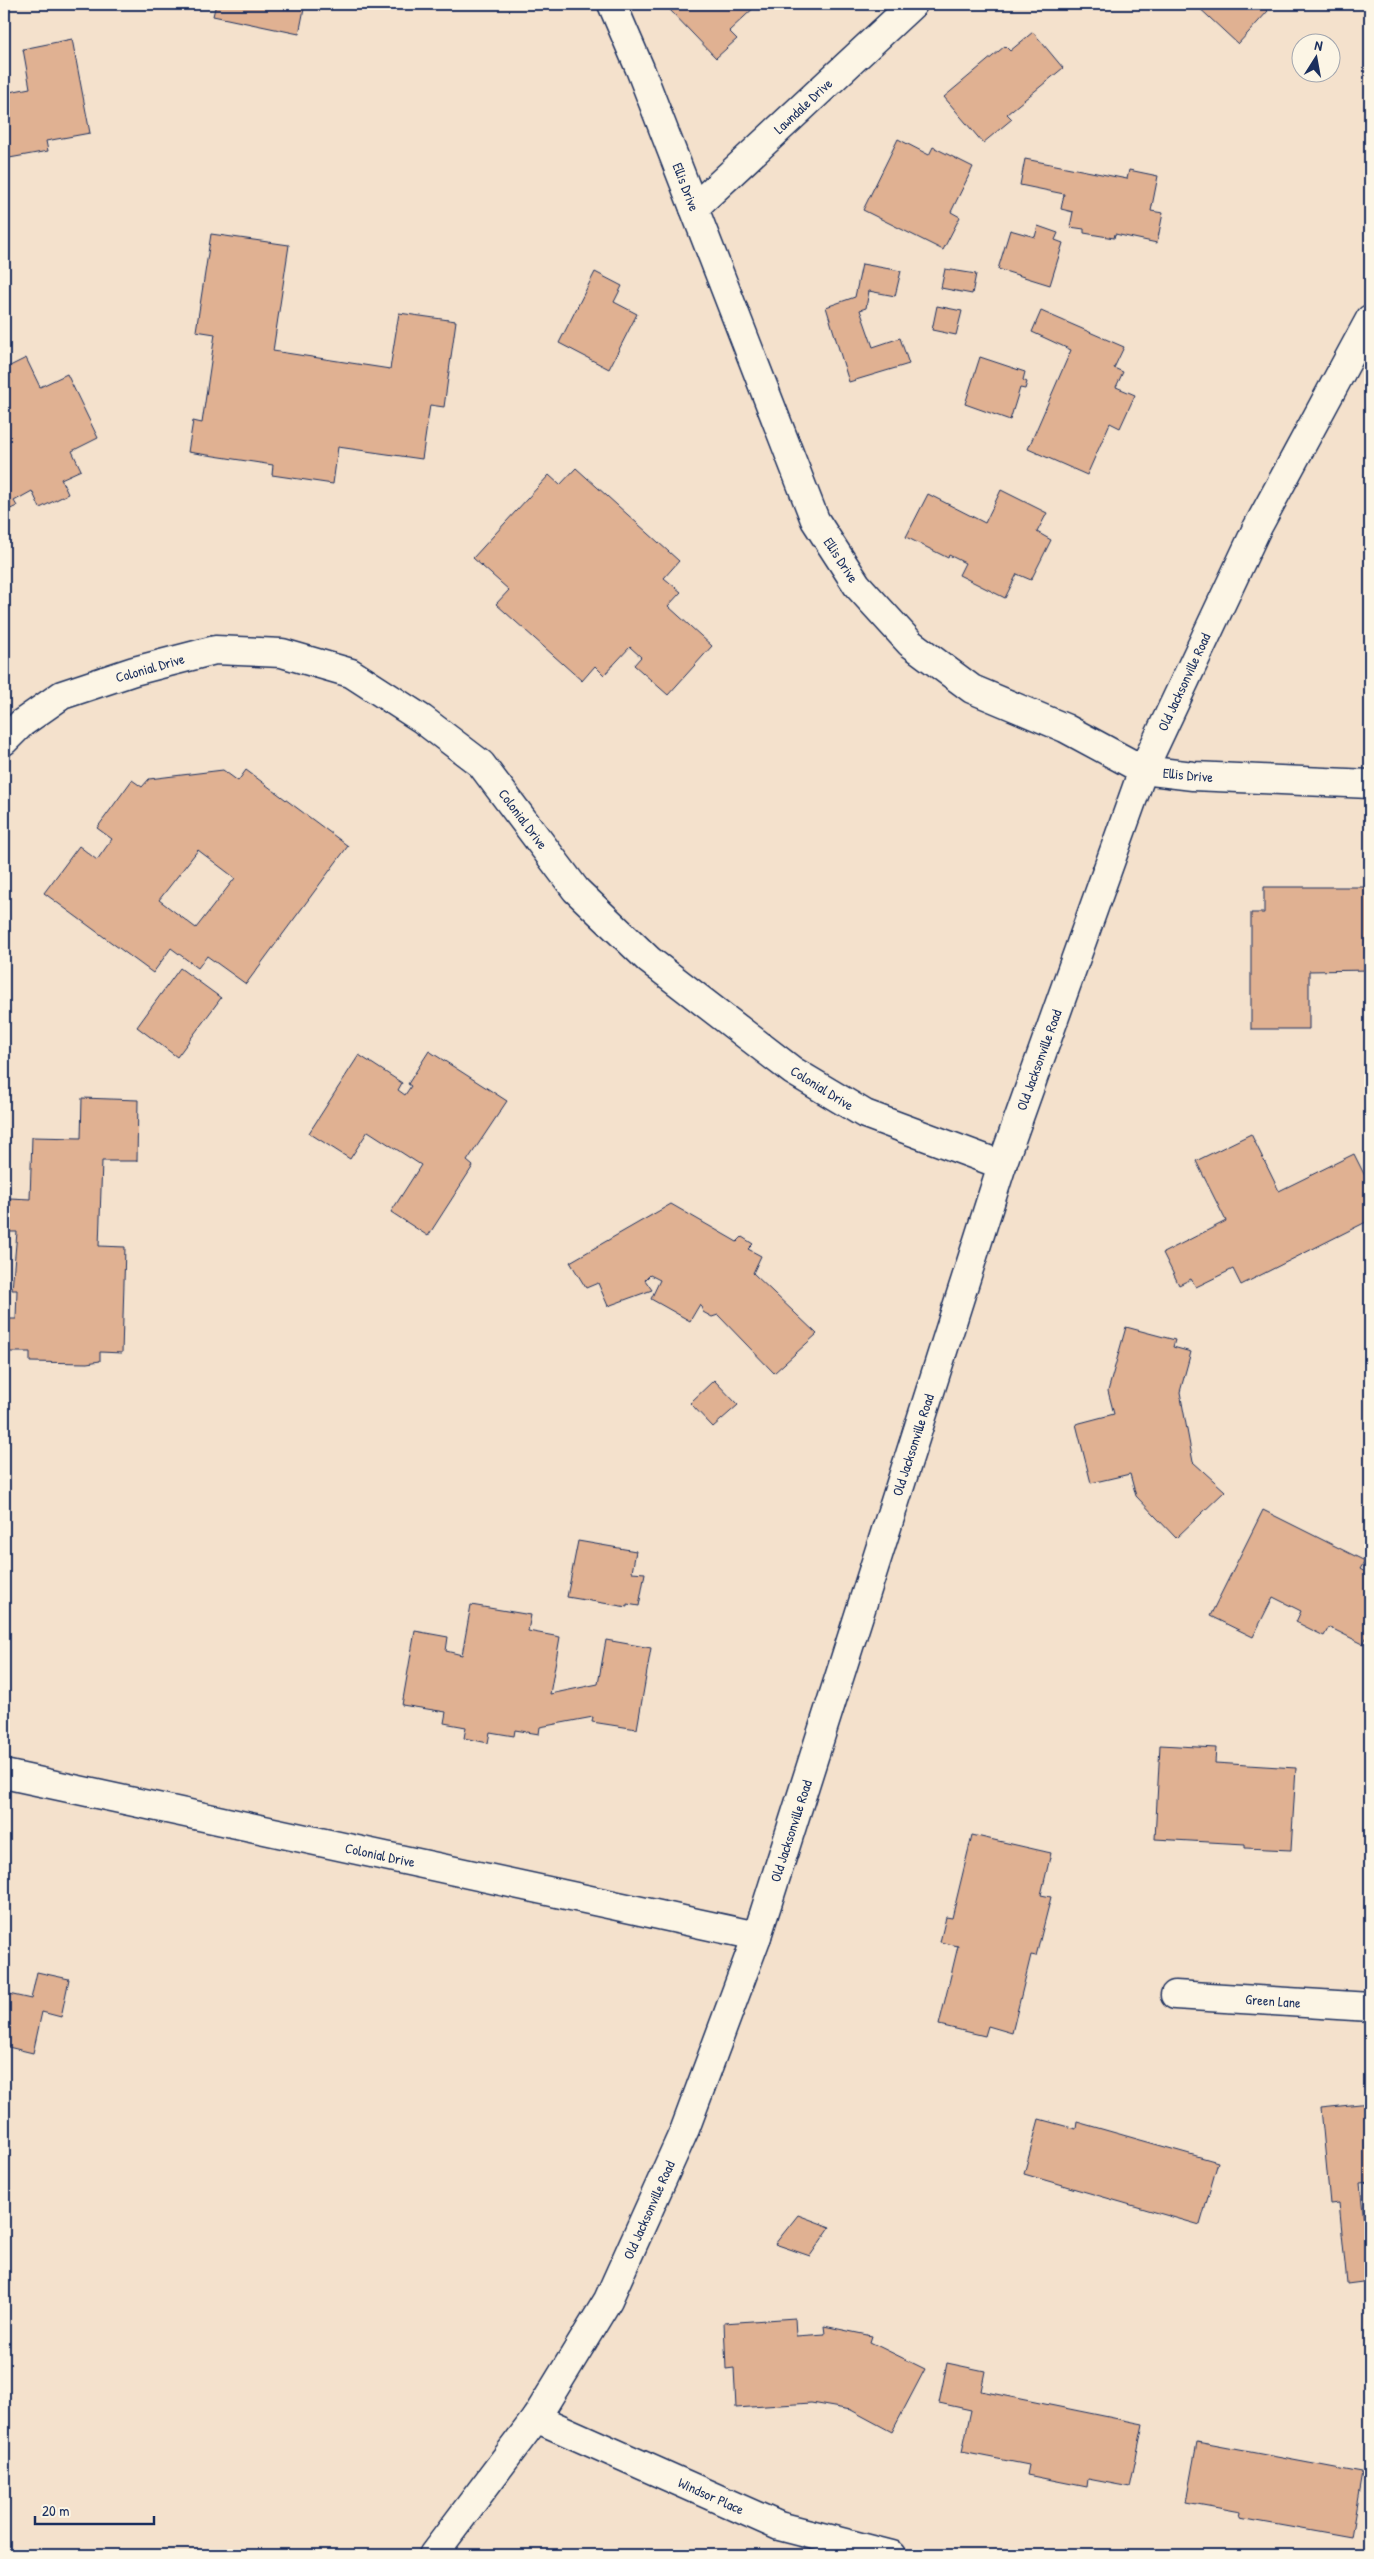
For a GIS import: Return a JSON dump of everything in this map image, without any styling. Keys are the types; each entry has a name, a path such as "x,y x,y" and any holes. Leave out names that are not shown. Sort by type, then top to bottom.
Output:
{"street":[{"name":"Ellis Drive","path":"612,4 694,208 815,520 856,585 910,643 972,689 1065,728 1143,770 1193,776 1370,784"},
{"name":"Lawndale Drive","path":"694,208 913,4"},
{"name":"Old Jacksonville Road","path":"433,2555 536,2418 608,2300 685,2129 757,1936 1002,1165 1143,770 1256,530 1370,319"},
{"name":"Colonial Drive","path":"4,741 22,723 62,695 134,671 215,650 282,653 350,673 422,719 481,764 576,890 650,960 793,1071 865,1114 1002,1165"},
{"name":"Colonial Drive","path":"4,1774 757,1936"},
{"name":"Green Lane","path":"1175,1995 1370,2007"},
{"name":"Windsor Place","path":"536,2418 780,2526 892,2555"}],"building":[{"path":"216,4 305,4 299,34 213,16"},
{"path":"677,4 758,4 729,31 737,39 716,58 670,10"},
{"path":"1195,4 1260,4 1268,11 1238,44"},
{"path":"1033,32 1063,68 1007,114 1012,119 983,143 944,97 1005,46 1010,51"},
{"path":"72,39 90,133 46,141 48,151 4,159 4,93 30,88 23,49"},
{"path":"898,139 929,155 933,147 973,167 951,212 960,217 943,250 863,210"},
{"path":"1025,159 1127,179 1129,170 1158,176 1151,211 1163,213 1157,243 1115,234 1114,238 1084,233 1084,229 1070,227 1073,212 1061,209 1064,194 1020,185"},
{"path":"1038,226 1058,233 1055,240 1063,243 1050,285 998,269 1010,230 1035,237"},
{"path":"211,234 289,245 273,351 390,369 399,313 456,321 444,407 430,405 422,459 338,447 333,484 272,475 273,465 188,452 193,421 202,423 215,334 196,331"},
{"path":"862,264 901,271 895,296 869,291 866,308 860,310 873,347 900,338 909,364 849,382 826,307 855,297"},
{"path":"945,269 976,274 972,294 941,288"},
{"path":"595,272 622,286 614,302 637,314 609,369 559,343"},
{"path":"937,306 962,311 956,335 932,330"},
{"path":"1041,311 1124,347 1114,368 1123,372 1116,387 1135,395 1120,428 1110,423 1087,475 1028,449 1071,350 1032,332"},
{"path":"980,357 1025,372 1023,380 1027,382 1025,389 1020,388 1010,420 965,404"},
{"path":"26,358 40,387 67,374 98,438 72,451 81,470 61,479 68,494 40,508 32,491 14,501 17,506 4,512 4,369"},
{"path":"576,468 679,561 664,578 681,592 668,606 712,646 668,695 634,665 641,657 630,647 604,675 595,666 582,681 496,604 509,590 473,558 549,475 560,485"},
{"path":"1001,490 1047,513 1037,532 1051,540 1031,580 1017,574 1005,598 959,575 965,563 949,555 948,558 906,537 928,494 985,523"},
{"path":"223,770 238,781 246,770 348,846 246,984 207,956 198,968 171,948 153,973 44,893 79,846 97,860 112,839 97,828 132,780 142,787 149,779","holes":["198,850 235,878 196,928 159,900"]},
{"path":"1264,887 1370,887 1370,970 1309,971 1309,1029 1251,1029 1251,913 1264,913"},
{"path":"180,968 221,998 177,1057 137,1027"},
{"path":"429,1051 507,1101 467,1161 473,1166 428,1236 391,1212 421,1165 368,1131 350,1159 309,1133 359,1055 402,1083 398,1090 405,1095 411,1086 408,1084"},
{"path":"82,1098 138,1100 137,1161 102,1161 99,1246 125,1247 122,1353 100,1352 100,1361 87,1363 30,1362 30,1352 8,1352 9,1319 16,1319 17,1290 12,1290 17,1232 9,1232 10,1198 30,1199 32,1137 81,1138"},
{"path":"1251,1134 1279,1191 1354,1154 1370,1186 1370,1220 1241,1285 1233,1269 1196,1287 1191,1279 1179,1285 1163,1253 1226,1221 1196,1161"},
{"path":"671,1204 737,1242 742,1237 753,1244 748,1249 761,1256 753,1273 817,1334 774,1373 718,1315 712,1317 703,1312 700,1304 690,1321 651,1299 660,1280 650,1275 645,1280 652,1290 608,1306 598,1283 586,1288 570,1262"},
{"path":"1126,1327 1175,1340 1173,1347 1191,1352 1180,1392 1193,1462 1225,1491 1176,1538 1136,1496 1130,1474 1091,1483 1076,1424 1114,1414 1108,1391"},
{"path":"714,1380 738,1405 713,1427 690,1403"},
{"path":"1263,1510 1365,1561 1360,1569 1370,1575 1370,1630 1363,1644 1329,1627 1324,1636 1296,1622 1301,1611 1273,1597 1253,1637 1210,1616"},
{"path":"578,1541 636,1551 632,1572 645,1573 639,1606 627,1604 627,1607 567,1597"},
{"path":"471,1605 531,1615 528,1631 560,1637 550,1694 598,1684 606,1640 651,1648 637,1729 592,1722 593,1717 540,1727 539,1734 515,1730 514,1736 490,1732 488,1743 464,1738 466,1727 444,1723 446,1712 402,1705 415,1631 448,1637 446,1651 462,1655"},
{"path":"1160,1745 1216,1748 1215,1763 1296,1768 1291,1850 1245,1848 1245,1844 1155,1839"},
{"path":"972,1835 1051,1853 1041,1895 1051,1897 1036,1956 1031,1955 1012,2033 988,2026 985,2036 939,2025 958,1946 940,1942 946,1917 952,1918"},
{"path":"37,1972 69,1979 61,2017 42,2012 33,2053 4,2046 4,1993 31,1999"},
{"path":"1370,2103 1370,2182 1360,2183 1364,2222 1370,2221 1370,2281 1347,2284 1339,2203 1330,2204 1321,2108"},
{"path":"1039,2119 1076,2129 1077,2122 1218,2162 1200,2225 1024,2174"},
{"path":"798,2215 830,2227 810,2256 775,2244"},
{"path":"795,2318 796,2336 825,2334 824,2326 872,2336 870,2342 925,2369 892,2432 851,2410 811,2403 736,2408 734,2368 726,2369 724,2323"},
{"path":"947,2363 985,2371 981,2391 1143,2424 1130,2487 1088,2479 1087,2487 1027,2475 1029,2465 962,2452 971,2410 939,2403"},
{"path":"1197,2442 1362,2473 1351,2538 1240,2518 1241,2512 1186,2502"}]}
